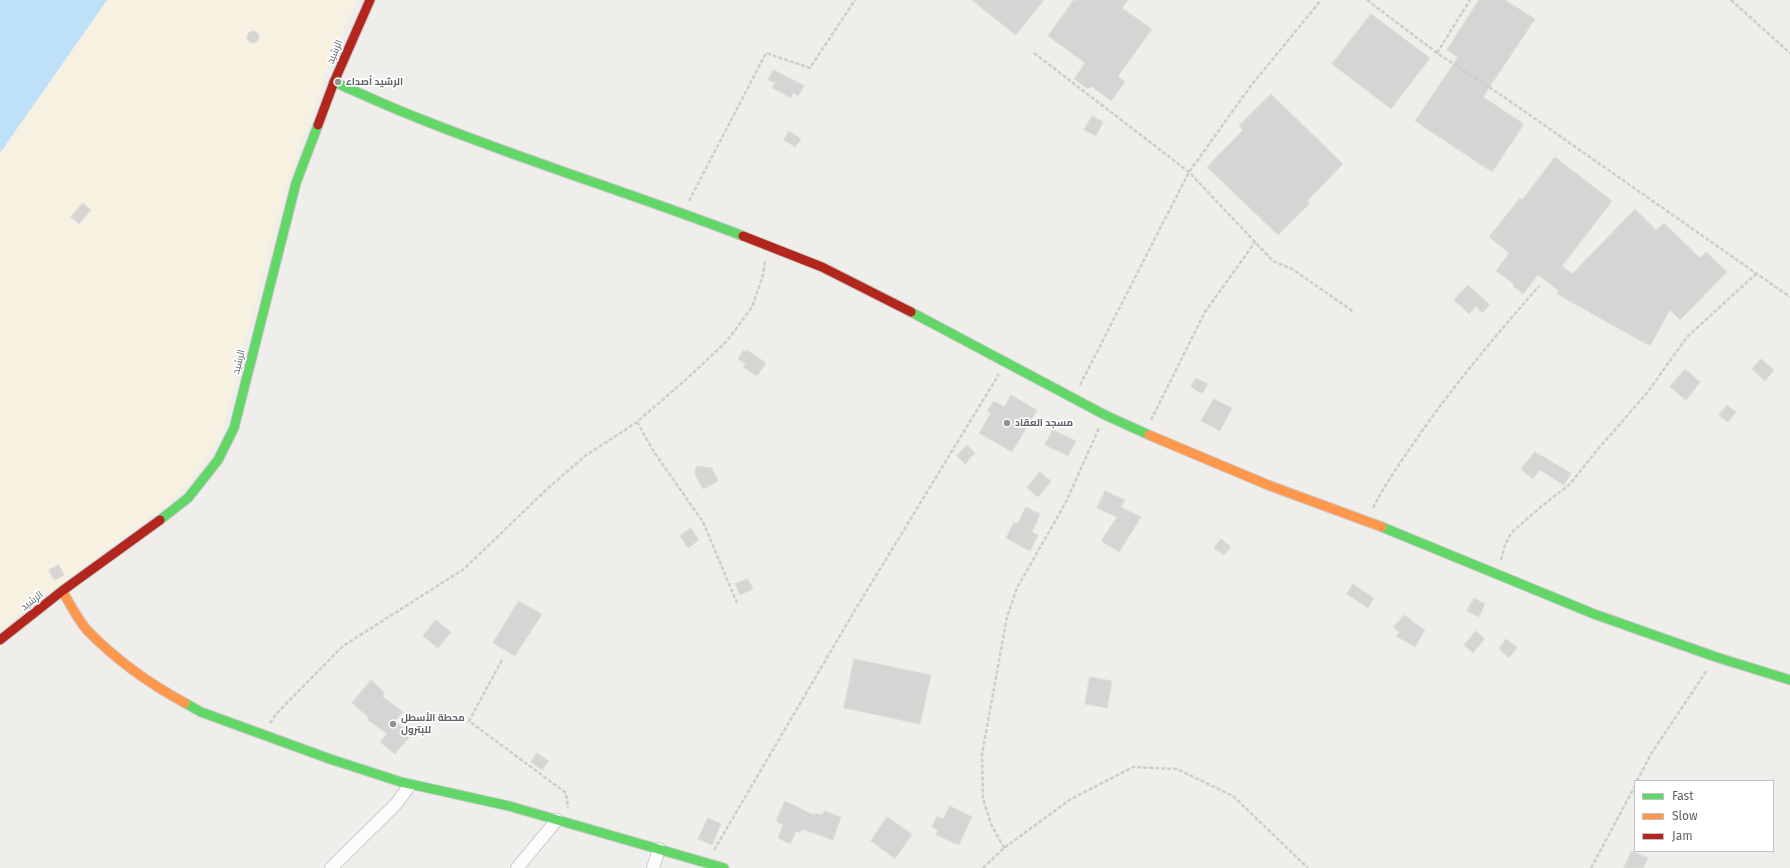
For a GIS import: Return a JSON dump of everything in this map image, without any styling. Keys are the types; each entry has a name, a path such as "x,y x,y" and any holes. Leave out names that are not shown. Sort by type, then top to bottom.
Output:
{"main road":[{"name":"الرشيد","path":"0,640 62,591 152,528 188,498 218,460 234,428 296,183 334,82 370,0"},
{"path":"334,82 439,127 683,213 822,267 1007,362 1106,415 1268,485 1367,521 1594,614 1716,657 1790,680"},
{"path":"62,591 86,629 118,658 157,688 201,712 330,759 410,785 509,806 724,868"}],"street":[{"path":"331,868 396,804 410,785"},
{"path":"517,868 557,820"},
{"path":"653,868 659,849"}],"path":[{"path":"683,213 766,53 810,68 855,0"},
{"path":"1074,398 1189,172 1250,87 1321,0"},
{"path":"1367,0 1437,53 1504,97 1790,297"},
{"path":"1437,53 1470,0"},
{"path":"1731,0 1790,53"},
{"path":"1034,53 1189,172 1273,261 1292,268 1354,312"},
{"path":"1145,433 1205,312 1255,242"},
{"path":"261,734 277,714 343,646 464,569 547,489 585,456 637,422 727,341 752,307 763,275 767,245"},
{"path":"1499,575 1505,545 1511,533 1570,484 1598,449 1648,393 1687,337 1757,273"},
{"path":"1367,521 1392,474 1450,391 1539,286"},
{"path":"707,862 855,610 1007,362"},
{"path":"1004,848 991,824 982,799 982,754 1007,617 1017,588 1066,502 1106,415"},
{"path":"637,422 654,452 704,522 737,603"},
{"path":"1638,780 1651,754 1716,657"},
{"path":"502,660 469,721 566,793 571,824"},
{"path":"983,868 1004,848 1071,799 1133,767 1177,769 1234,796 1308,868"},
{"path":"1592,868 1634,788"}],"sand":[{"path":"100,0 356,0 331,58 283,195 221,436 183,489 166,505 0,630 0,148 26,116"}],"water":[{"path":"0,0 107,0 0,153"}],"building":[{"path":"972,0 1044,0 1016,35"},
{"path":"1074,0 1128,0 1122,8 1152,29 1118,76 1125,82 1111,101 1091,86 1088,89 1074,79 1085,63 1048,36"},
{"path":"1479,0 1505,0 1535,19 1483,97 1524,124 1492,172 1415,121 1458,57 1447,50"},
{"path":"1371,14 1430,58 1391,109 1332,64"},
{"path":"251,31 255,31 259,37 255,43 251,43 247,39 247,35"},
{"path":"774,70 804,86 798,96 793,93 791,98 772,88 775,83 768,80"},
{"path":"1271,94 1343,164 1307,201 1310,203 1278,235 1207,167 1243,130 1239,126"},
{"path":"1092,116 1103,122 1096,136 1084,130"},
{"path":"789,131 801,139 795,147 784,140"},
{"path":"1555,157 1612,201 1562,266 1572,274 1635,209 1656,230 1664,223 1700,258 1706,252 1727,272 1680,320 1670,310 1650,346 1557,294 1559,291 1538,275 1523,294 1513,286 1514,284 1496,271 1509,253 1489,237 1520,198 1522,200"},
{"path":"83,203 91,210 79,224 71,217"},
{"path":"1468,285 1490,305 1482,313 1476,306 1469,314 1454,300"},
{"path":"744,350 746,352 747,350 766,363 757,376 743,367 746,364 738,359"},
{"path":"1761,359 1774,370 1765,381 1752,369"},
{"path":"1685,369 1700,382 1686,400 1670,387"},
{"path":"1196,378 1208,384 1202,394 1191,387"},
{"name":"مسجد العقاد","path":"1011,395 1037,410 1012,452 979,433 991,413 987,411 994,401 1004,407"},
{"path":"1214,399 1232,408 1220,431 1201,421"},
{"path":"1727,405 1736,412 1728,422 1719,415"},
{"path":"1053,430 1076,441 1068,456 1045,445"},
{"path":"967,445 975,453 965,464 957,456"},
{"path":"1535,452 1571,473 1564,485 1540,470 1533,479 1521,469"},
{"path":"697,466 712,468 718,481 703,489 695,474"},
{"path":"1040,472 1051,481 1038,497 1027,488"},
{"path":"1105,491 1125,500 1121,507 1141,517 1119,552 1101,541 1117,517 1097,508"},
{"path":"1026,507 1040,514 1032,532 1038,535 1030,551 1006,538 1014,522 1017,524"},
{"path":"691,528 699,540 688,548 680,536"},
{"path":"1221,539 1231,547 1224,555 1214,548"},
{"path":"59,565 64,575 54,580 49,570"},
{"path":"748,579 753,589 740,595 735,584"},
{"path":"1353,584 1374,598 1368,608 1347,594"},
{"path":"1474,598 1485,604 1479,617 1467,611"},
{"path":"519,601 542,614 515,656 493,643"},
{"path":"1405,615 1425,630 1415,647 1396,636 1399,632 1393,627"},
{"path":"436,620 451,632 438,648 423,636"},
{"path":"1476,631 1485,639 1473,653 1464,645"},
{"path":"1506,639 1517,647 1509,658 1499,649"},
{"path":"854,659 931,675 920,724 844,708"},
{"path":"1090,677 1112,681 1107,708 1085,704"},
{"path":"371,680 385,693 382,696 403,712 395,721 412,734 395,754 380,742 387,734 368,720 369,718 352,703"},
{"path":"537,753 549,761 542,770 531,762"},
{"path":"785,801 814,815 815,813 822,815 824,811 841,817 833,840 802,829 800,833 796,831 790,844 778,838 783,825 776,821"},
{"path":"950,806 972,817 959,845 936,835 938,830 932,827 937,816 943,819"},
{"path":"887,817 912,834 895,859 871,841"},
{"path":"708,818 721,824 712,845 698,839"},
{"path":"1632,851 1648,858 1643,868 1624,868"}],"traffic: fast":[{"path":"334,82 458,134 743,236"},
{"path":"160,520 188,498 218,460 234,428 296,183 318,125"},
{"path":"911,312 1105,415 1149,435"},
{"path":"1382,527 1594,614 1716,657 1790,680"},
{"path":"185,703 201,712 330,759 401,782 509,806 724,868"}],"traffic: slow":[{"path":"1149,435 1268,485 1382,527"},
{"path":"62,591 83,626 98,641 133,670 159,688 185,703"}],"traffic: jam":[{"path":"318,125 334,82 370,0"},
{"path":"743,236 822,267 911,312"},
{"path":"0,640 62,591 160,520"}],"place":[{"name":"الرشيد أصداء","path":"338,82"},
{"name":"مسجد العقاد","path":"1007,423"},
{"name":"محطة الأسطل للبترول","path":"393,724"}]}
